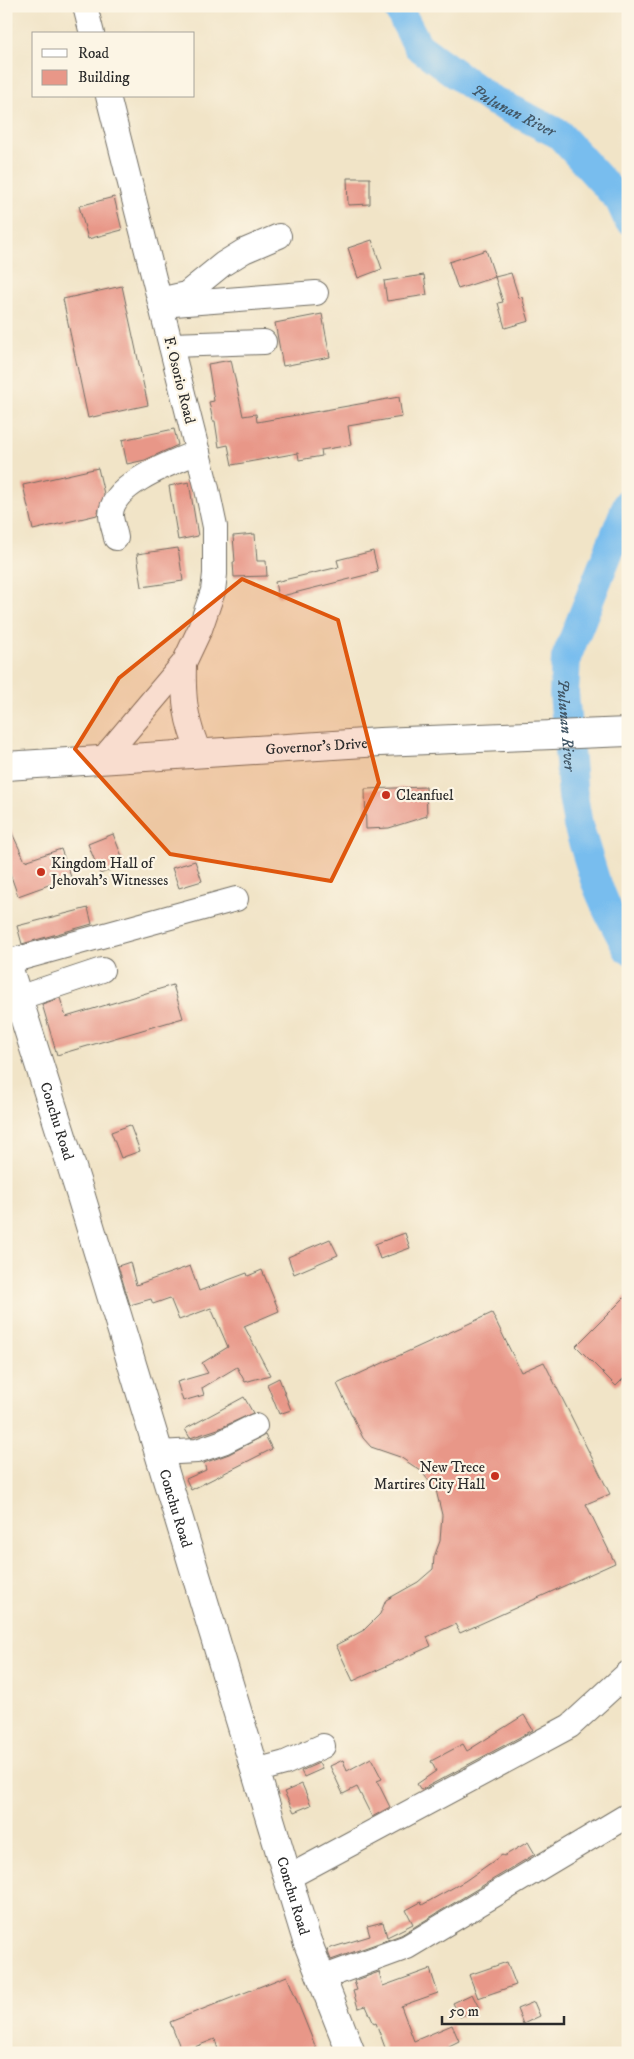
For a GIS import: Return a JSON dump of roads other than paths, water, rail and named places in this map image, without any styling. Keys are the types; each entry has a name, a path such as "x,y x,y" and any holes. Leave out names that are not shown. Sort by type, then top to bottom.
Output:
{"main road":[{"name":"Governor's Drive","path":"6,766 418,741 628,732"},
{"name":"Conchu Road","path":"7,961 80,1193 287,1878 307,1941 351,2053"}],"street":[{"path":"85,6 92,32"},
{"name":"F. Osorio Road","path":"102,760 184,663 207,610 215,574 215,526 109,98"},
{"path":"160,302 186,294 223,264 279,236"},
{"path":"160,302 316,293"},
{"path":"171,345 264,342"},
{"path":"116,538 111,515 114,501 144,476 198,452"},
{"name":"F. Osorio Road","path":"184,663 186,715 191,734 200,753"},
{"path":"7,961 236,899"},
{"path":"18,998 102,970"},
{"path":"158,1453 196,1451 223,1442 255,1426"},
{"path":"287,1878 570,1726 628,1673"},
{"path":"255,1771 285,1763 323,1746"},
{"path":"322,1978 407,1947 628,1815"}],"waterway":[{"name":"Pulunan River","path":"397,6 418,46 490,99 559,134 620,201 628,219"},
{"name":"Pulunan River","path":"628,503 566,658 564,693 573,796 578,825 595,880 608,911 628,949"}],"place":[{"name":"Cleanfuel","path":"386,795"},
{"name":"Kingdom Hall of Jehovah's Witnesses","path":"41,872"},
{"name":"New Trece Martires City Hall","path":"495,1476"}]}
